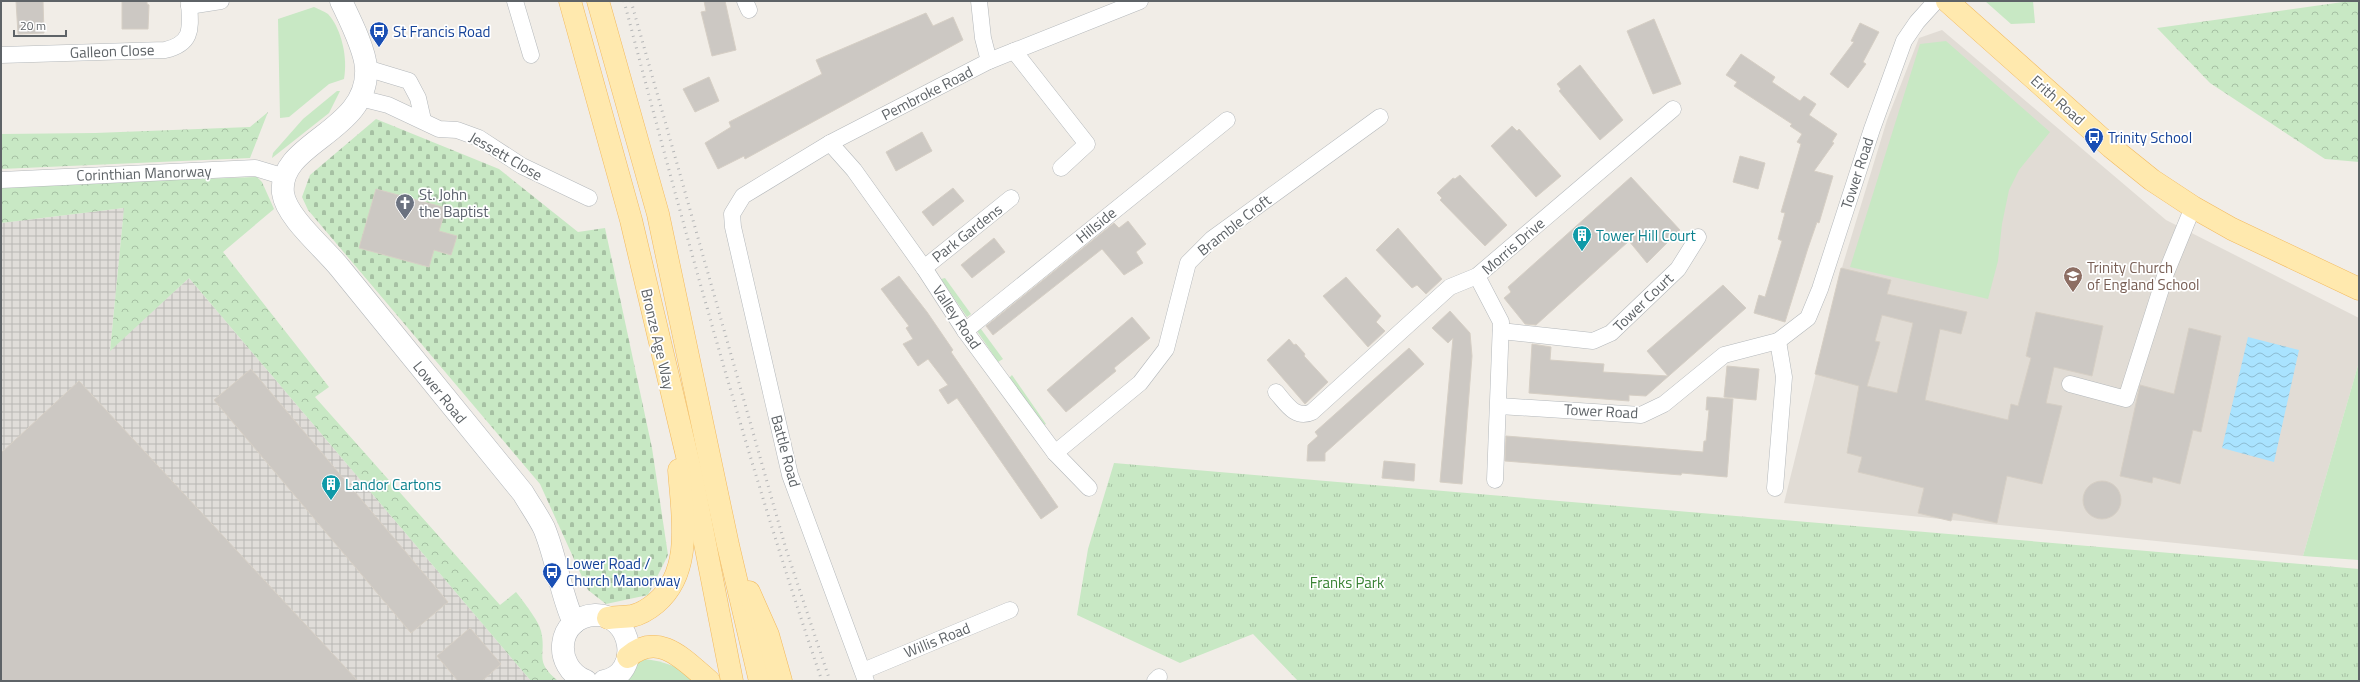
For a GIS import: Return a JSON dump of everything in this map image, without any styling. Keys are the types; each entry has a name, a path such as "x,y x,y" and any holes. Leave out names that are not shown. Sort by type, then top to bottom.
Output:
{"main road":[{"name":"Bronze Age Way","path":"570,1 631,220 675,412 692,477 732,681"},
{"name":"Bronze Age Way","path":"598,1 658,214 728,545 760,681"},
{"name":"Erith Road","path":"1946,1 2111,147 2152,180 2193,207 2232,229 2359,289"},
{"path":"608,618 633,616 650,608 666,594 678,574 683,541 675,412"},
{"path":"728,545 768,635 781,681"},
{"path":"628,657 638,649 651,646 666,648 709,681"}],"street":[{"name":"Galleon Close","path":"1,55 165,50 177,47 187,37 191,23 189,3 221,1"},
{"path":"285,177 290,166 298,156 345,120 360,98 366,68 341,1"},
{"path":"515,1 532,55"},
{"path":"979,1 983,38 989,61"},
{"name":"Pembroke Road","path":"732,214 743,196 830,143 989,61 1140,1"},
{"name":"Tower Road","path":"1499,406 1642,415 1664,404 1724,355 1778,341 1808,318 1820,290 1872,129 1904,41 1917,22 1936,1"},
{"path":"1014,51 1087,144 1061,168"},
{"path":"366,68 409,81 418,98 423,120"},
{"name":"Jessett Close","path":"360,98 388,105 423,120 439,129 457,130 479,138 522,166 589,198"},
{"name":"Morris Drive","path":"1276,392 1296,413 1306,414 1312,412 1450,287 1477,276 1673,109"},
{"name":"Bramble Croft","path":"1055,453 1140,383 1166,349 1188,263 1212,239 1380,117"},
{"name":"Hillside","path":"965,331 1227,120"},
{"name":"Valley Road","path":"830,143 854,170 924,268 965,331 1055,453 1089,488"},
{"name":"Corinthian Manorway","path":"1,180 255,168 285,177"},
{"name":"Lower Road","path":"285,177 283,192 287,208 339,266 523,493 544,528 559,574 567,608 574,623"},
{"name":"Park Gardens","path":"924,268 1011,198"},
{"path":"2070,384 2126,398 2175,250 2193,207"},
{"name":"Battle Road","path":"732,214 735,234 790,475 864,676"},
{"name":"Tower Court","path":"1501,331 1593,341 1611,333 1678,269 1698,238"},
{"path":"1477,276 1502,322 1495,480"},
{"path":"1775,488 1784,377 1778,341"},
{"name":"Willis Road","path":"864,676 1010,610"},
{"path":"586,681 578,678 569,670 563,654 563,643 567,632 574,623 595,615 608,618 618,624 625,633 629,644 628,657 624,668 616,676 604,681"}],"shaded area":[{"name":"Trinity Church of England School","path":"1942,30 2166,220 2359,318 2359,362 2303,556 1784,503 1843,264 1887,120 1919,38"},
{"path":"124,208 110,350 189,278 531,681 1,681 1,223"}],"green space":[{"path":"1985,1 2033,1 2035,23 2011,24"},
{"path":"2359,1 2359,162 2325,159 2210,83 2157,28"},
{"path":"314,7 328,14 337,28 343,45 345,63 344,79 329,84 289,117 280,118 278,19"},
{"path":"1946,41 2050,132 2019,170 2009,190 2002,224 1998,261 1988,299 1850,267 1920,44"},
{"path":"337,91 340,91 329,113 272,158 273,153 303,119"},
{"path":"268,112 250,158 1,169 1,134 95,133 250,127"},
{"path":"376,119 499,169 578,232 605,228 652,448 668,555 648,595 606,604 588,590 540,484 308,210 302,197 310,175"},
{"path":"257,177 262,182 274,209 223,252 329,387 315,397 500,605 516,592 540,627 543,663 550,674 558,681 531,681 189,278 110,351 124,208 1,223 1,186"},
{"path":"945,278 971,314 967,317 941,279"},
{"path":"978,325 1003,359 998,362 975,328"},
{"path":"2359,362 2359,560 2303,556"},
{"path":"1012,375 1046,424 1042,426 1009,378"},
{"name":"Franks Park","path":"1114,463 2359,569 2359,681 1298,681 1253,634 1180,663 1077,615 1088,549"},
{"path":"644,659 658,661 678,668 696,681 619,681 634,663"}],"water":[{"path":"2248,337 2299,350 2274,462 2222,448"}],"building":[{"path":"16,1 43,1 44,33 18,34"},
{"path":"122,1 147,1 147,4 149,5 148,29 122,29"},
{"path":"704,1 725,1 736,50 712,56 701,12 706,11"},
{"path":"926,13 933,26 953,17 963,40 745,159 744,156 718,169 705,143 731,127 729,122 822,74 816,60"},
{"path":"1654,19 1681,84 1653,94 1627,31"},
{"path":"1860,23 1879,32 1863,62 1866,64 1848,88 1830,74 1854,42 1851,41"},
{"path":"1741,54 1775,77 1772,82 1800,101 1804,96 1816,104 1809,115 1837,134 1832,142 1834,143 1814,171 1833,176 1819,223 1817,222 1808,248 1785,322 1754,313 1759,295 1765,297 1782,241 1778,239 1785,213 1781,212 1801,144 1797,142 1802,134 1790,126 1792,124 1734,86 1737,82 1726,75"},
{"path":"1580,65 1623,120 1600,140 1559,91 1561,89 1557,84"},
{"path":"709,77 719,101 695,112 683,89"},
{"path":"1512,126 1517,131 1519,129 1561,176 1536,197 1491,146"},
{"path":"922,132 932,151 896,171 886,152"},
{"path":"1740,156 1765,163 1758,189 1733,182"},
{"path":"1460,175 1507,225 1485,246 1440,200 1442,198 1437,193 1453,178 1455,179"},
{"name":"Tower Hill Court","path":"1631,177 1680,230 1647,263 1629,241 1536,325 1525,324 1504,298 1511,292 1508,287"},
{"path":"953,188 964,201 933,226 922,212"},
{"name":"St. John the Baptist","path":"376,189 446,208 439,231 457,236 451,255 434,250 429,267 359,248"},
{"path":"1128,221 1146,244 1136,252 1143,263 1124,275 1102,249 993,335 986,326 1114,223 1119,228"},
{"path":"1398,228 1442,279 1426,294 1417,285 1412,288 1376,250"},
{"path":"994,238 1005,252 972,278 961,265"},
{"path":"1841,268 1891,280 1887,294 1967,312 1961,334 1940,329 1925,400 2008,420 2011,404 2018,406 2031,358 2026,356 2036,312 2103,326 2092,376 2054,367 2046,403 2062,406 2042,484 2007,476 1997,523 1953,513 1951,521 1918,513 1924,488 1858,472 1862,457 1847,453 1859,386 1815,374","holes":["1882,315 1913,323 1897,393 1867,386 1880,342 1875,341"]},
{"path":"899,276 927,312 953,350 951,352 1058,507 1041,519 957,398 948,404 939,390 948,385 928,359 918,366 903,344 913,339 906,328 909,326 881,289"},
{"path":"1346,277 1381,316 1376,322 1385,331 1368,347 1323,296"},
{"path":"1723,285 1746,308 1646,396 1629,395 1629,401 1529,393 1532,344 1551,347 1550,360 1604,364 1603,372 1668,376 1647,351"},
{"path":"1450,311 1470,333 1472,356 1462,484 1440,482 1453,338 1448,343 1432,328"},
{"path":"1132,317 1150,338 1114,368 1116,371 1066,412 1047,390"},
{"path":"2189,328 2221,336 2201,432 2193,430 2180,484 2153,477 2152,483 2120,476 2140,385 2174,394"},
{"path":"1289,339 1294,345 1296,344 1305,354 1304,356 1328,382 1305,404 1267,360"},
{"path":"1409,348 1424,364 1325,453 1325,461 1307,461 1308,445 1318,436 1315,432"},
{"path":"1727,366 1759,369 1756,400 1724,397"},
{"name":"Landor Cartons","path":"251,369 448,602 411,633 214,400"},
{"path":"79,381 358,681 1,681 1,453"},
{"path":"1707,397 1733,399 1727,477 1682,473 1681,475 1505,461 1506,436 1703,452 1704,441 1706,441 1709,410 1706,410"},
{"path":"1384,461 1415,464 1414,481 1382,478"},
{"path":"2098,481 2106,481 2116,486 2120,493 2120,507 2116,514 2106,519 2098,519 2088,514 2086,511 2083,504 2083,496 2088,486 2091,484"},
{"path":"470,628 501,664 482,681 458,681 437,656"}],"railway":[{"path":"624,1 717,343 767,513 822,681"},
{"path":"631,1 786,549 830,681"}],"place":[{"name":"St Francis Road","path":"379,48"},
{"name":"Trinity School","path":"2094,154"},
{"name":"St. John the Baptist","path":"405,220"},
{"name":"Tower Hill Court","path":"1582,252"},
{"name":"Trinity Church of England School","path":"2073,293"},
{"name":"Landor Cartons","path":"331,501"},
{"name":"Lower Road / Church Manorway","path":"552,589"}]}
